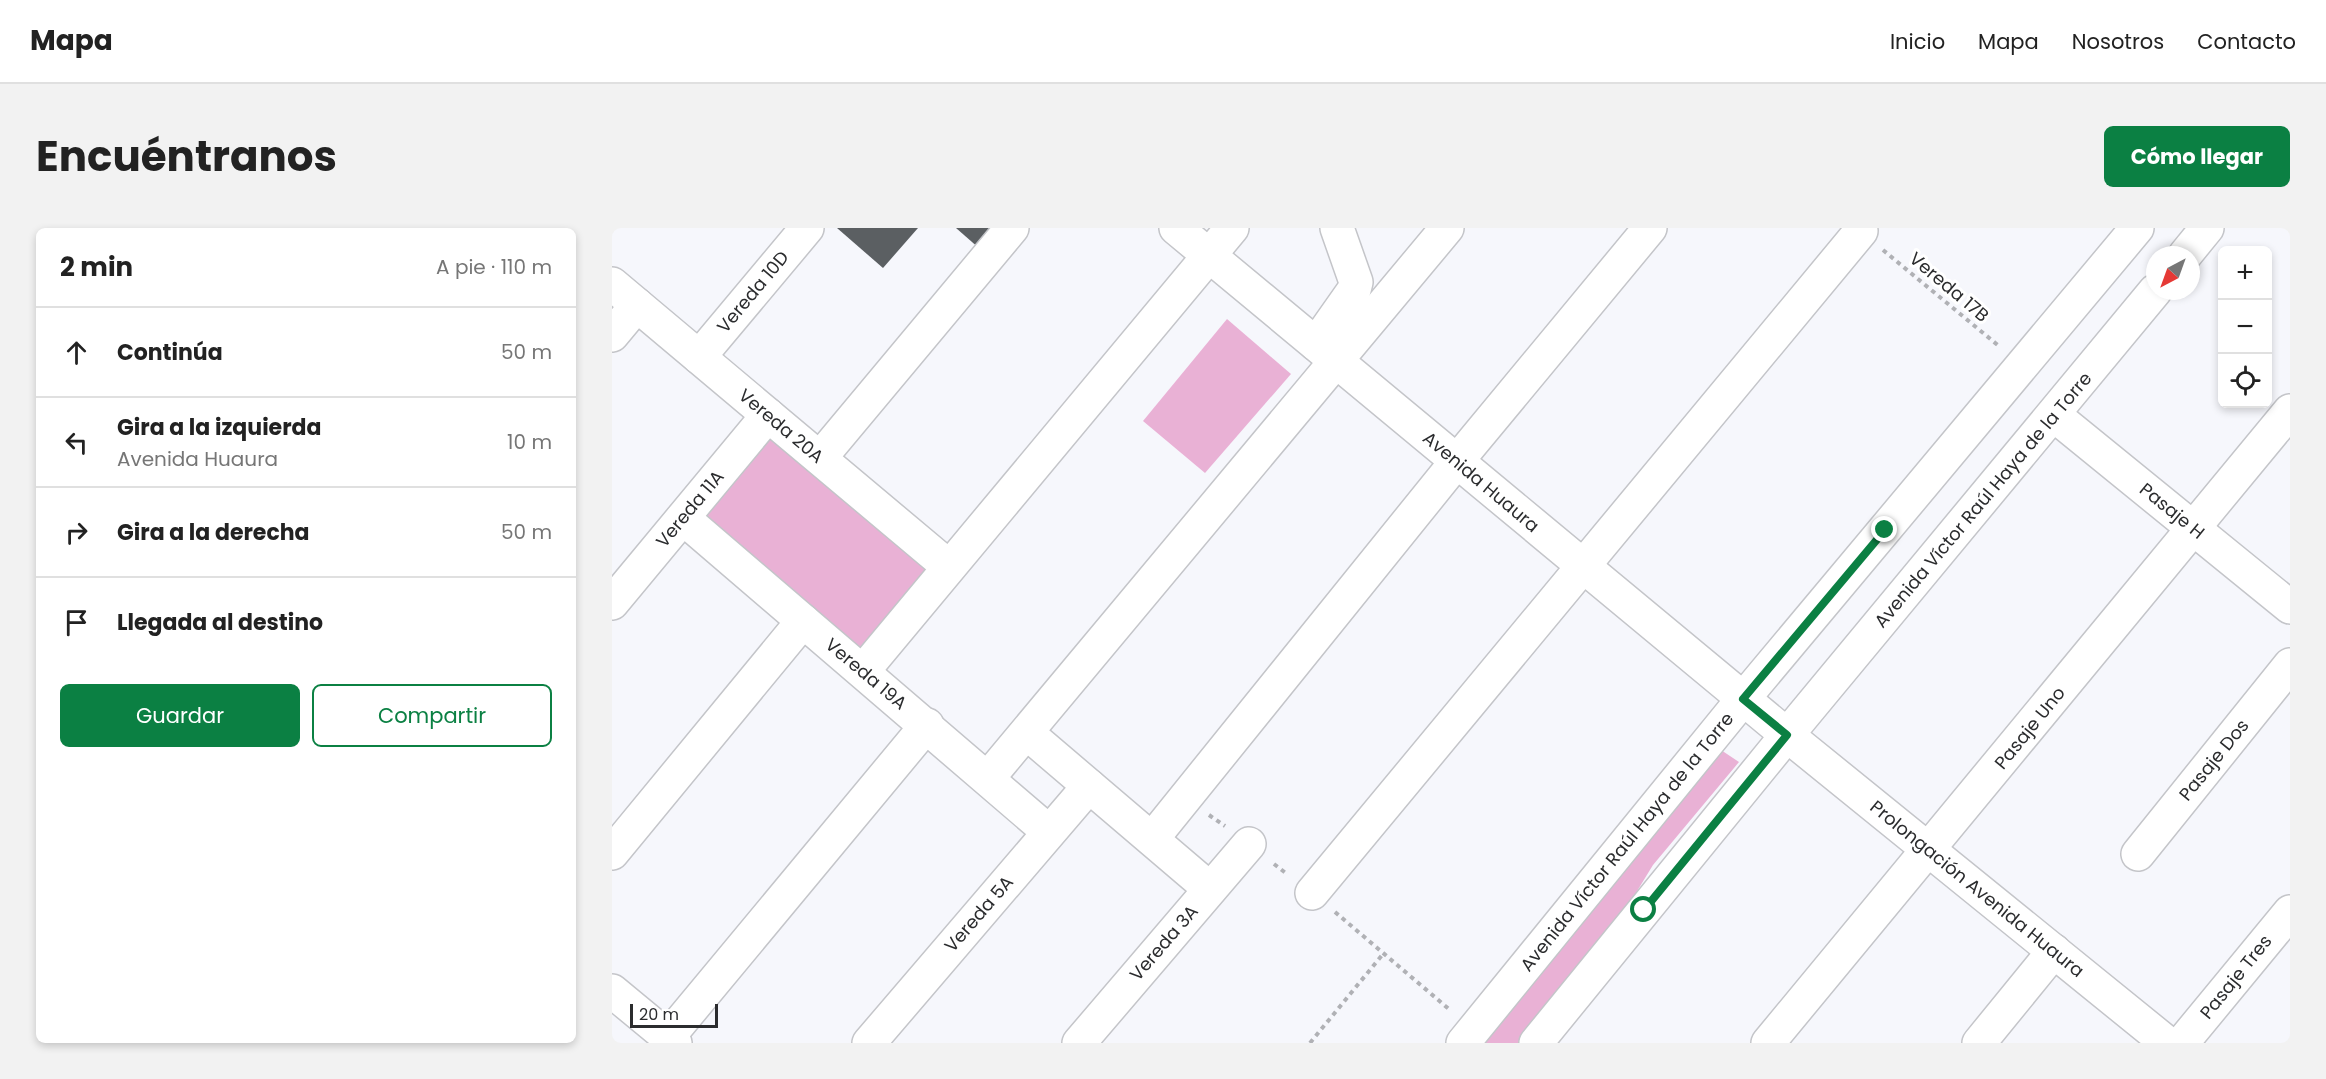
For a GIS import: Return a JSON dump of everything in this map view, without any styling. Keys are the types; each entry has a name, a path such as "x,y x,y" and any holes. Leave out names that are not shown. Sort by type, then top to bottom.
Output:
{"street":[{"name":"Vereda 10D","path":"699,357 807,228"},
{"path":"820,458 1012,228"},
{"name":"Avenida Huaura","path":"1176,228 1787,735"},
{"path":"863,671 1232,228"},
{"path":"1326,352 1356,282 1337,228"},
{"path":"988,778 1027,732 1326,352 1447,228"},
{"path":"1152,839 1457,461 1650,228"},
{"name":"Avenida Víctor Raúl Haya de la Torre","path":"1463,1043 1743,699 2137,228"},
{"path":"2192,246 2207,228"},
{"path":"1312,893 1581,565 1861,231"},
{"name":"Vereda 20A","path":"612,284 950,567"},
{"name":"Avenida Víctor Raúl Haya de la Torre","path":"1536,1043 1787,735 2148,300"},
{"path":"612,335 637,305"},
{"name":"Pasaje Uno","path":"1768,1043 1929,851 2290,411"},
{"name":"Vereda 11A","path":"612,603 768,415"},
{"name":"Pasaje H","path":"2054,415 2290,608"},
{"name":"Vereda 19A","path":"682,518 927,725 1049,832"},
{"path":"612,853 802,621"},
{"name":"Pasaje Dos","path":"2138,854 2290,665"},
{"path":"612,991 672,1040 927,725"},
{"path":"1027,732 1210,889"},
{"name":"Prolongación Avenida Huaura","path":"1787,735 2167,1043"},
{"name":"Vereda 5A","path":"869,1043 1089,786"},
{"name":"Vereda 3A","path":"1078,1043 1249,844"},
{"name":"Pasaje Tres","path":"2182,1043 2290,912"},
{"path":"1979,1043 2054,951"}],"path":[{"name":"Vereda 17B","path":"1861,231 2023,366"},
{"path":"1310,1043 1383,954"}],"shaded area":[{"path":"1227,319 1291,374 1205,473 1143,421"},
{"path":"772,425 939,568 860,660 694,517"},
{"path":"1721,750 1739,762 1653,865 1612,932 1520,1043 1480,1043"}],"building":[{"path":"837,228 918,228 883,268"},
{"path":"956,228 999,228 980,249"}],"route":[{"path":"1644,910 1787,735 1743,699 1885,530"}]}
